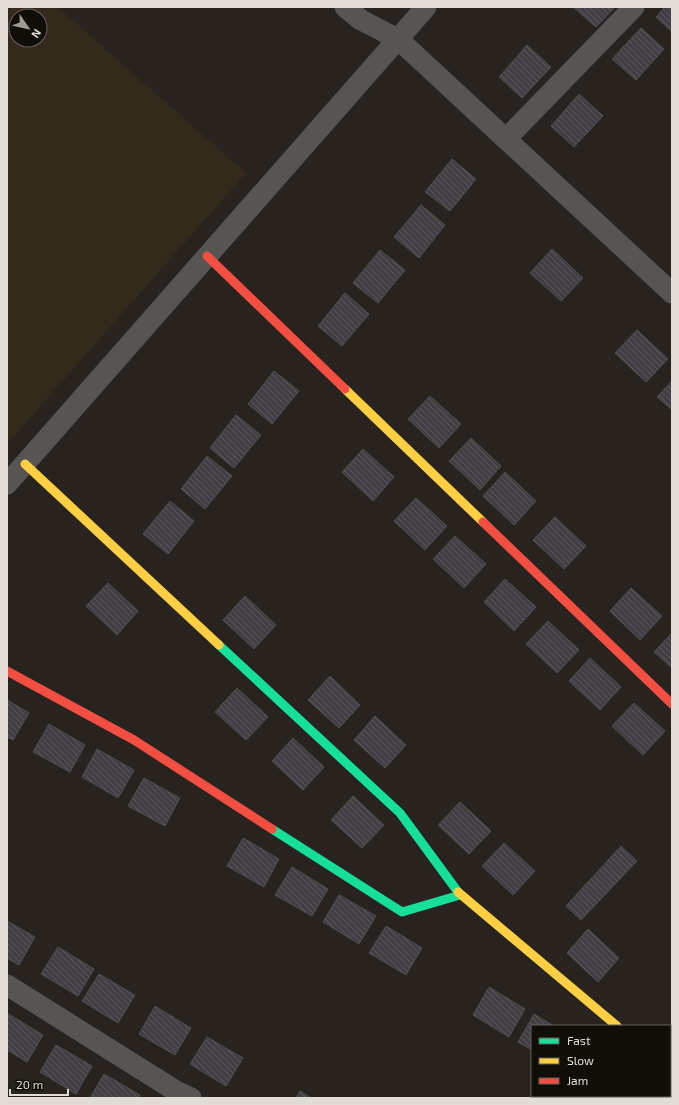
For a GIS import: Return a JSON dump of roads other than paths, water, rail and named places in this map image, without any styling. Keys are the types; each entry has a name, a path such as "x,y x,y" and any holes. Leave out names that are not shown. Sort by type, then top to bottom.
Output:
{"street":[{"path":"345,7 361,20 398,39 672,293"},
{"path":"7,484 426,7"},
{"path":"506,139 634,7"},
{"path":"207,256 672,704"},
{"path":"25,464 400,813 460,895 616,1025"},
{"path":"7,671 134,740 402,912 460,895"},
{"path":"7,985 176,1091 191,1098"}]}
